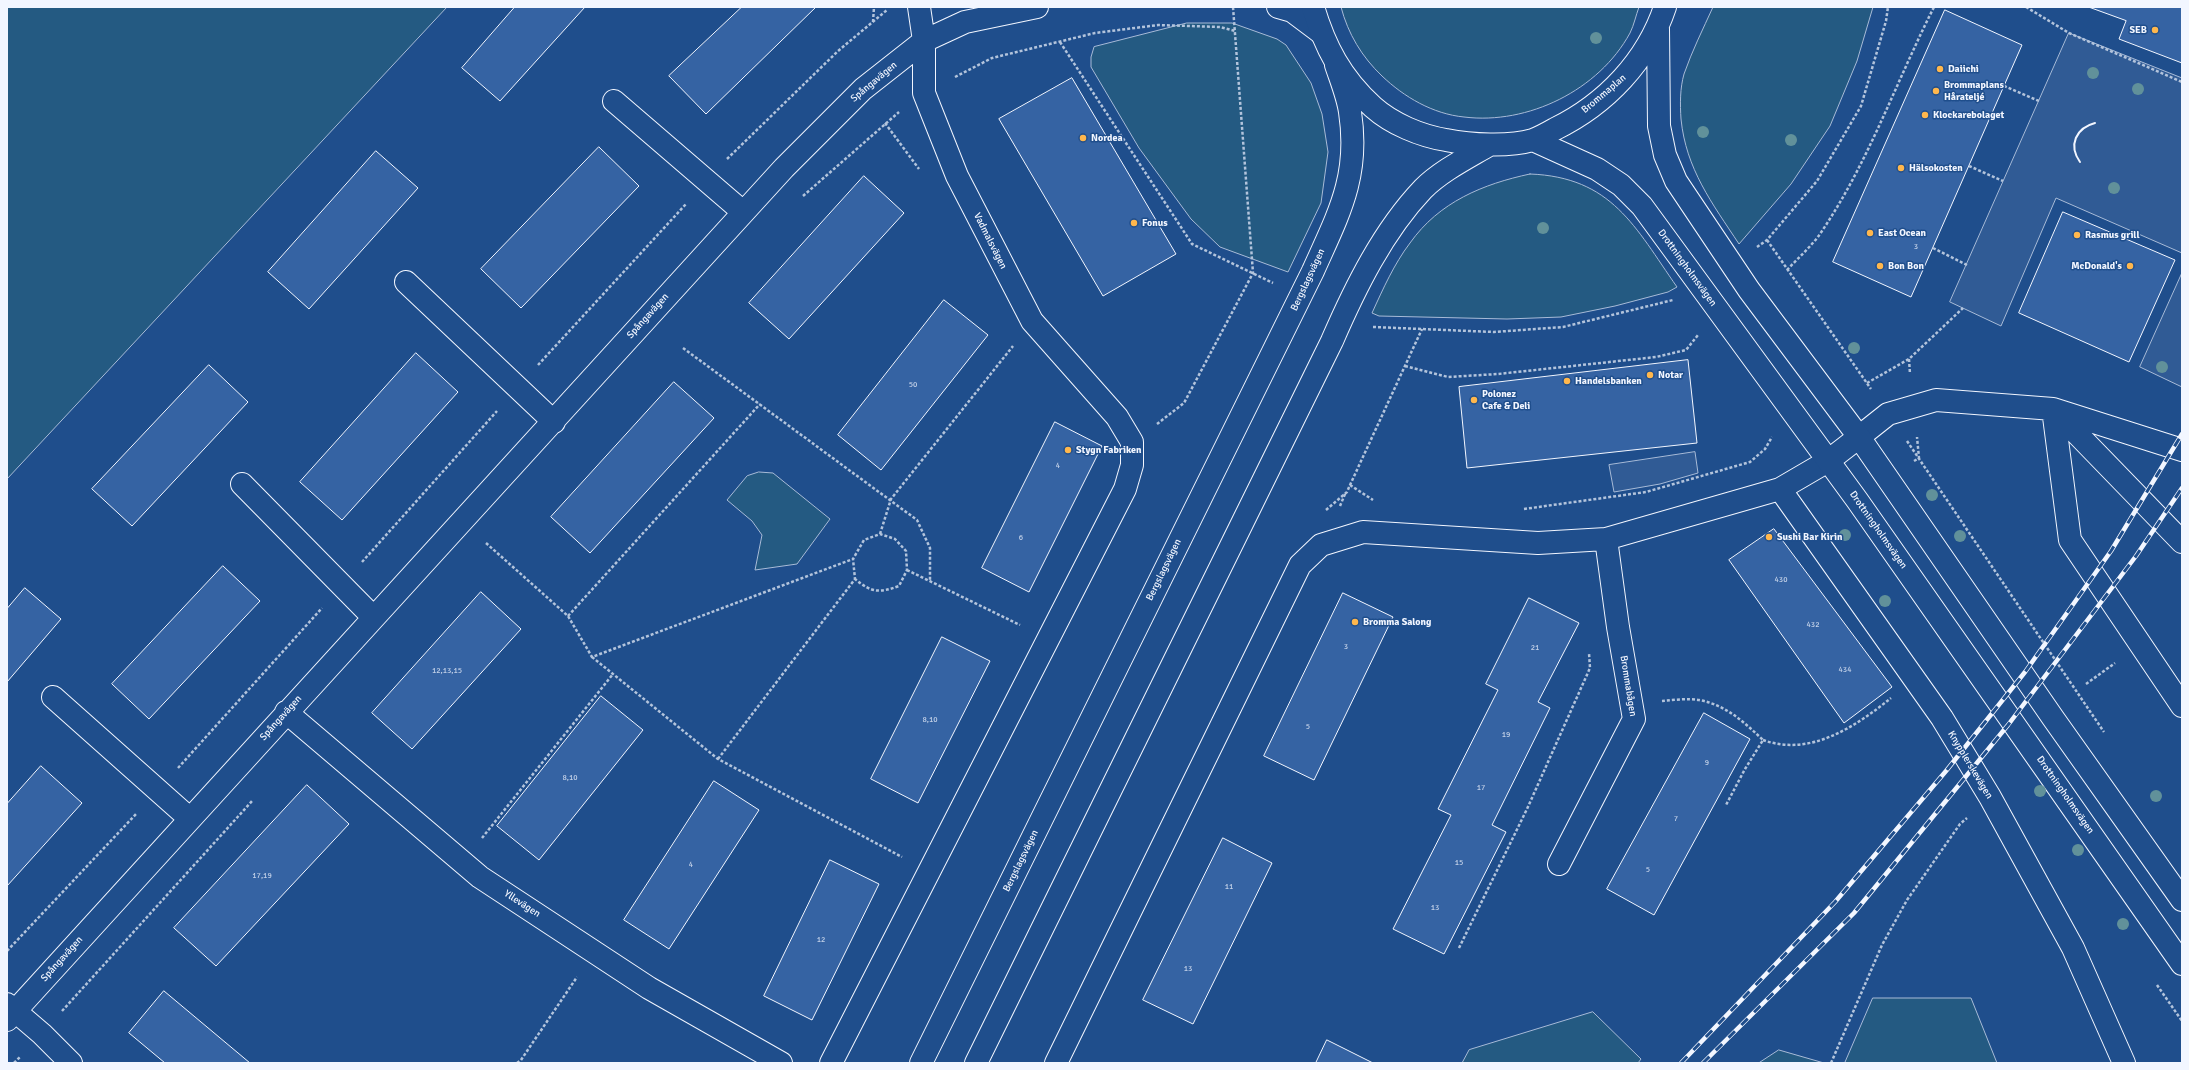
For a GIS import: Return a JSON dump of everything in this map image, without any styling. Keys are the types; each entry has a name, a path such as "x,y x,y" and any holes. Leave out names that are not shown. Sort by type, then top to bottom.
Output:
{"street":[{"name":"Vadmalsvägen","path":"919,7 924,41 924,93 957,176 1032,322 1117,417 1132,442"},
{"name":"Spångavägen","path":"10,1012 554,422 591,378 743,212 784,168 863,89 924,41 965,22 1037,7"},
{"path":"1278,7 1292,11 1320,32"},
{"name":"Brommaplan","path":"1313,7 1320,32 1336,65 1373,107 1400,125 1431,137 1460,143 1489,145 1533,140 1570,122 1596,104 1631,72 1658,29 1665,7"},
{"path":"1658,29 1659,126 1665,155 1676,181 1733,266 1859,437 2053,718 2182,900"},
{"name":"Bergslagsvägen","path":"920,1063 1313,272 1348,191 1354,147 1350,111 1336,65"},
{"path":"614,102 708,180 743,212"},
{"name":"Drottningholmsvägen","path":"1533,140 1597,169 1621,185 1642,206 1828,461 2025,737 2182,964"},
{"path":"976,1063 1344,314 1371,263 1398,218 1424,188 1454,166 1489,145"},
{"path":"406,282 554,422"},
{"path":"1056,1063 1300,565 1321,545 1363,532 1538,544 1606,539 1780,489 1828,461 1888,414 1936,400 2054,409 2182,450"},
{"path":"2054,409 2182,542"},
{"path":"2054,409 2070,540 2182,706"},
{"path":"831,1063 1125,489 1132,465 1132,442"},
{"path":"242,484 373,617"},
{"name":"Knypplerskevägen","path":"1780,489 1942,718 1990,798 2073,948 2124,1063"},
{"name":"Brommabågen","path":"1559,864 1634,718 1618,627 1606,539"},
{"path":"53,697 189,818"},
{"name":"Yllevägen","path":"286,712 480,877 649,988 781,1063"},
{"path":"10,1012 42,1034 71,1063"}],"path":[{"path":"873,22 874,7"},
{"path":"7,951 158,791 518,387 741,143 838,52 891,7"},
{"path":"1132,442 1184,403 1252,273 1233,7"},
{"path":"1733,266 1766,240 1817,181 1861,106 1886,21 1888,7"},
{"path":"1787,270 1821,232 1849,188 1877,133 1934,7"},
{"path":"2026,7 2069,33 2182,82"},
{"path":"802,198 885,123 924,93 992,58 1095,33 1158,25 1220,27 1235,31"},
{"path":"1060,42 1192,244 1252,273"},
{"path":"2004,86 2039,101"},
{"path":"885,123 913,160 921,174"},
{"path":"1969,166 2003,181"},
{"path":"1766,240 1867,383 2108,739"},
{"path":"1933,248 1967,265"},
{"path":"1422,329 1494,332 1564,326 1676,300"},
{"path":"1867,383 1909,359 1963,308"},
{"path":"880,534 891,499 1032,322"},
{"path":"1405,366 1448,377 1498,374 1656,357 1686,350 1700,332"},
{"path":"683,348 918,520 930,548 930,581"},
{"path":"568,616 760,404"},
{"path":"1582,502 1646,492 1750,462 1765,449 1774,432"},
{"path":"718,759 855,579 853,559 864,540 880,534 896,539 906,551 907,570 899,586 882,592 866,588 855,579"},
{"path":"481,548 491,537"},
{"path":"486,542 568,616 592,656 718,759 929,872"},
{"path":"592,656 853,559"},
{"path":"907,570 1048,639"},
{"path":"1459,948 1527,809 1590,668 1589,646"},
{"path":"463,862 613,674"},
{"path":"1660,701 1698,700 1724,708 1745,722 1763,740 1775,744 1799,745 1822,740 1850,727 1894,696"},
{"path":"1726,805 1745,769 1763,740"},
{"path":"14,1063 42,1034 254,798"},
{"path":"1831,1063 1882,945 1907,900 1960,824 1990,798"},
{"path":"517,1063 521,1060 594,951"},
{"path":"2155,982 2182,1021"}],"shaded area":[{"path":"7,7 447,7 7,479"},
{"path":"1341,7 1639,7 1633,27 1617,53 1600,71 1581,87 1536,109 1513,115 1488,118 1464,117 1441,112 1420,103 1400,91 1375,69 1362,53 1352,36"},
{"path":"1713,7 1873,7 1857,61 1830,126 1791,184 1739,244 1710,200 1694,170 1688,154 1681,119 1680,108 1684,74"},
{"path":"1187,23 1232,23 1277,39 1286,45 1311,83 1322,114 1328,152 1321,203 1288,272 1220,247 1191,219 1139,148 1091,67 1091,57 1094,47"},
{"path":"2069,33 2182,78 2182,253 2056,198 2001,326 1950,302"},
{"path":"1530,174 1558,177 1582,184 1601,195 1618,209 1634,226 1677,287 1668,292 1615,306 1561,317 1507,319 1379,316 1372,313 1389,277 1404,251 1434,216 1463,197 1479,189"},
{"path":"2182,273 2182,387 2140,367"},
{"path":"1695,452 1698,473 1660,484 1614,492 1609,465"},
{"path":"759,472 773,473 830,519 797,564 755,570 762,535 752,521 727,500 747,476"},
{"path":"1873,998 1971,998 1997,1063 1845,1063"},
{"path":"1593,1012 1641,1059 1638,1063 1462,1063 1469,1050"},
{"path":"1779,1050 1824,1063 1759,1063"}],"building":[{"path":"515,7 585,7 500,101 462,68"},
{"path":"742,7 816,7 706,114 669,76"},
{"path":"2089,7 2182,7 2182,63 2119,39 2126,21"},
{"path":"1945,10 2022,45 1911,297 1833,262"},
{"path":"1072,78 1176,254 1103,296 999,119"},
{"path":"599,147 639,186 521,308 481,269"},
{"path":"376,151 418,188 309,309 268,272"},
{"path":"864,176 904,213 789,339 749,303"},
{"path":"2063,212 2175,260 2129,362 2019,313"},
{"path":"944,300 988,335 881,470 838,435"},
{"path":"416,353 458,392 342,520 300,482"},
{"path":"1688,360 1697,443 1467,468 1459,387"},
{"path":"209,365 248,402 132,526 92,489"},
{"path":"674,382 714,418 590,553 551,517"},
{"path":"1055,422 1102,446 1029,592 982,568"},
{"path":"1774,529 1892,687 1844,723 1729,560"},
{"path":"223,566 260,601 149,719 112,684"},
{"path":"25,588 61,619 7,682 7,609"},
{"path":"481,592 521,629 412,749 372,713"},
{"path":"1343,593 1393,617 1314,780 1264,756"},
{"path":"1529,598 1579,623 1538,702 1550,708 1492,825 1506,832 1444,954 1393,929 1451,815 1438,809 1498,690 1486,684"},
{"path":"942,637 990,661 918,803 871,779"},
{"path":"601,696 643,730 539,860 497,826"},
{"path":"1704,713 1750,739 1654,915 1607,889"},
{"path":"41,766 82,803 7,886 7,804"},
{"path":"714,781 759,810 669,949 624,920"},
{"path":"307,785 349,824 216,966 174,928"},
{"path":"1223,838 1272,863 1193,1024 1143,1000"},
{"path":"830,860 879,884 812,1020 764,996"},
{"path":"164,991 250,1063 165,1063 129,1033"},
{"path":"1327,1040 1373,1063 1316,1063"}],"railway":[{"path":"1681,1063 1835,902 1946,771 2025,672 2111,551 2182,434"},
{"path":"1703,1063 1854,913 2008,725 2136,556 2182,488"}],"wall":[{"path":"2080,162 2076,156 2074,144 2076,138 2088,125 2095,123"}],"place":[{"name":"SEB","path":"2155,30"},
{"name":"Daiichi","path":"1940,69"},
{"name":"Brommaplans Hårateljé","path":"1936,91"},
{"name":"Klockarebolaget","path":"1925,115"},
{"name":"Nordea","path":"1083,138"},
{"name":"Hälsokosten","path":"1901,168"},
{"name":"Fonus","path":"1134,223"},
{"name":"East Ocean","path":"1870,233"},
{"name":"Rasmus grill","path":"2077,235"},
{"name":"Bon Bon","path":"1880,266"},
{"name":"McDonald's","path":"2130,266"},
{"name":"Notar","path":"1650,375"},
{"name":"Handelsbanken","path":"1567,381"},
{"name":"Polonez Cafe & Deli","path":"1474,400"},
{"name":"Stygn Fabriken","path":"1068,450"},
{"name":"Sushi Bar Kirin","path":"1769,537"},
{"name":"Bromma Salong","path":"1355,622"}]}
